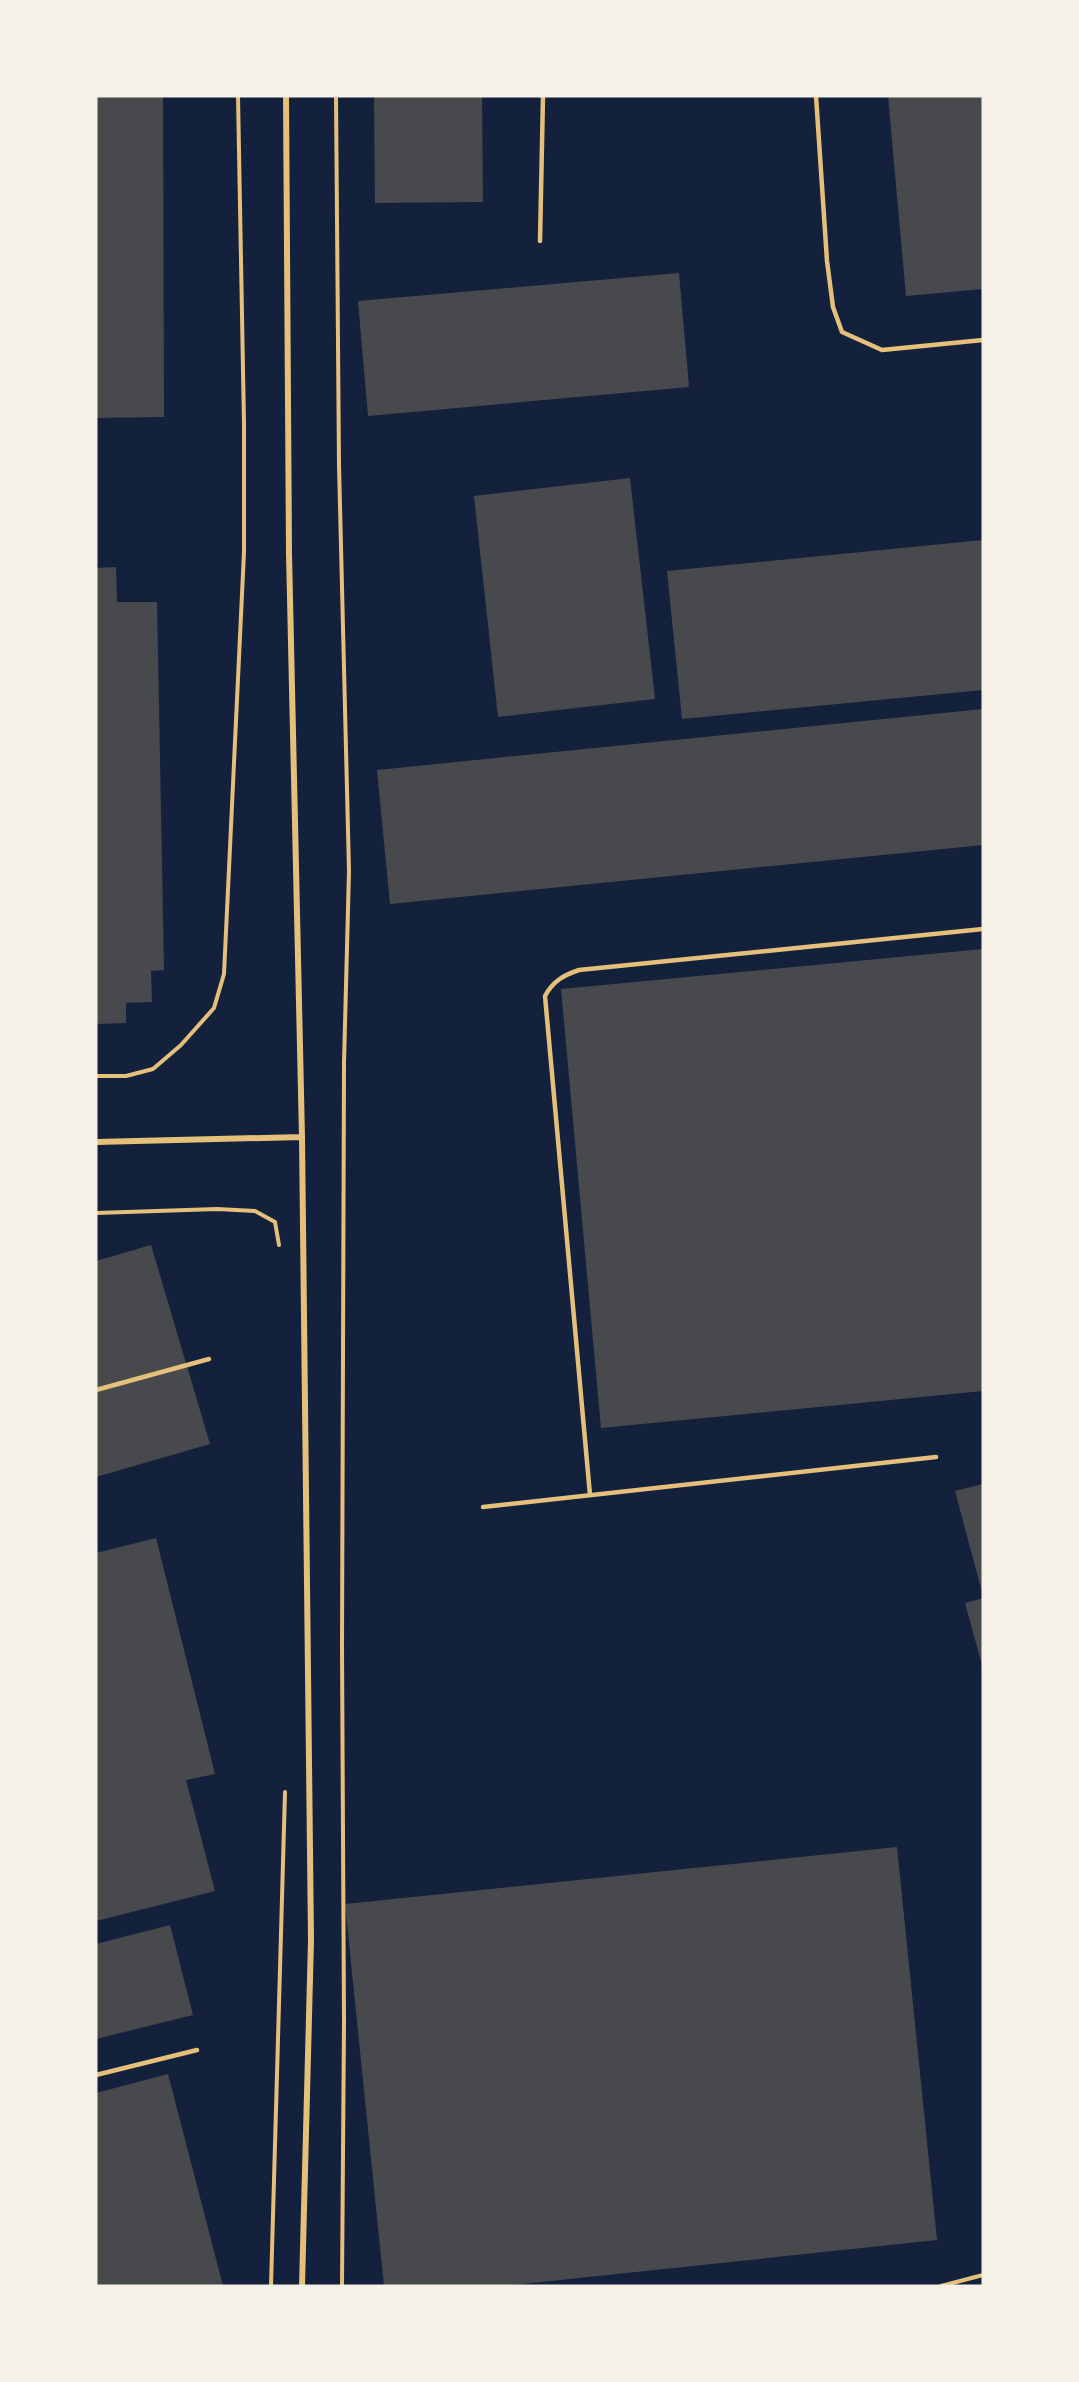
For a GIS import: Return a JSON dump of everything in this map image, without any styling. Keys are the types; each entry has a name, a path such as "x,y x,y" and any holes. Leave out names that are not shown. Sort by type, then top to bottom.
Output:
{"street":[{"path":"286,96 289,553 302,1137 311,1940 302,2286"},
{"path":"96,1142 302,1137"}],"lane":[{"path":"540,241 543,96"},
{"path":"816,96 827,261 833,307 842,332 882,350 983,340"},
{"path":"590,1495 545,996 550,987 567,974 579,970 983,928"},
{"path":"96,1390 209,1359"},
{"path":"483,1507 936,1457"},
{"path":"96,2075 197,2050"}],"path":[{"path":"96,1076 126,1076 153,1069 181,1045 214,1008 224,974 244,552 238,96"},
{"path":"336,96 340,477 349,871 344,1063 342,2286"},
{"path":"96,1212 217,1209 255,1212 275,1222 279,1255"},
{"path":"270,2286 285,1781"},
{"path":"941,2286 983,2275"}],"building":[{"path":"96,96 163,96 164,417 96,418"},
{"path":"374,96 482,96 483,202 375,203"},
{"path":"888,96 983,96 983,289 906,296"},
{"path":"679,273 689,387 368,416 358,301"},
{"path":"630,478 655,699 498,717 474,496"},
{"path":"983,540 983,690 682,719 667,571"},
{"path":"116,567 117,602 157,602 164,970 151,971 152,1002 126,1003 126,1023 96,1024 96,568"},
{"path":"983,709 983,845 390,904 377,770"},
{"path":"983,949 983,1391 601,1428 561,989"},
{"path":"151,1245 210,1444 96,1477 96,1261"},
{"path":"983,1484 983,1592 982,1592 955,1491"},
{"path":"156,1538 215,1774 186,1780 215,1891 96,1921 96,1553"},
{"path":"983,1598 983,1664 982,1665 965,1603"},
{"path":"897,1847 937,2240 504,2286 384,2286 345,1904"},
{"path":"170,1925 193,2015 96,2039 96,1944"},
{"path":"168,2074 223,2286 96,2286 96,2093"}]}
